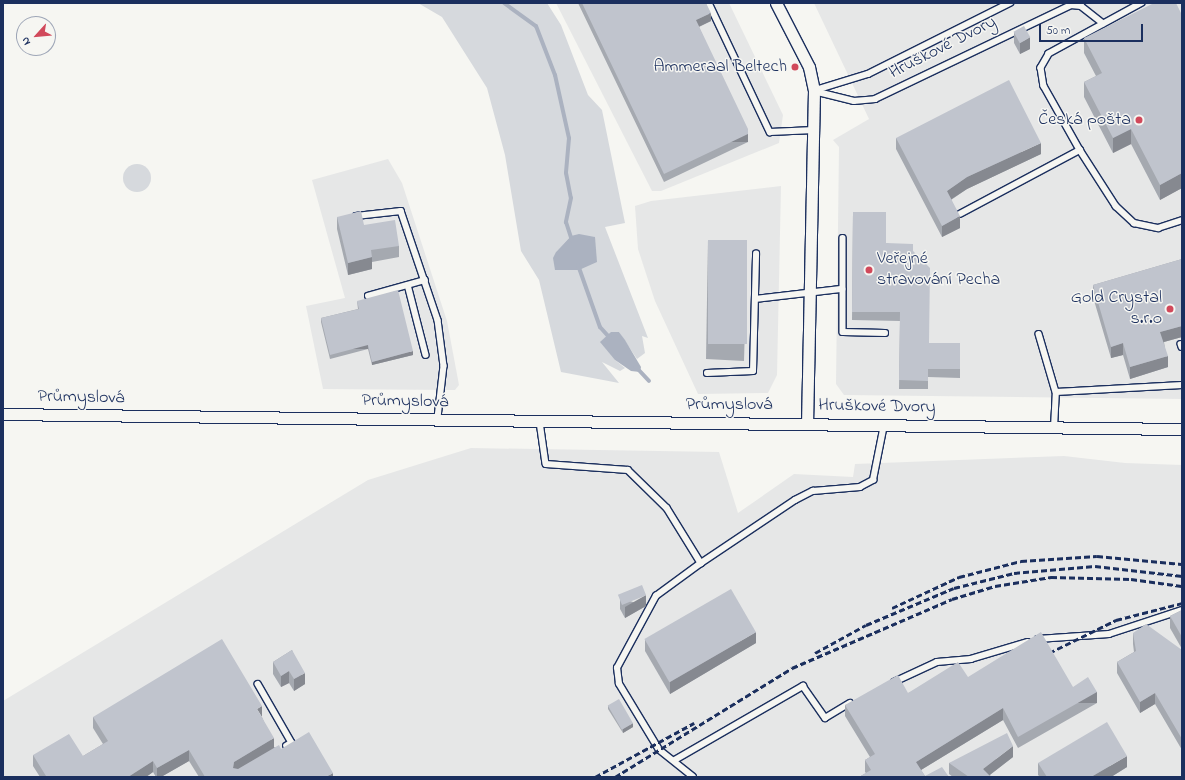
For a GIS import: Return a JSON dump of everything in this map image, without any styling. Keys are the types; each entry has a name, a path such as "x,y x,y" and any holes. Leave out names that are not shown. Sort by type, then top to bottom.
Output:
{"street":[{"name":"Hruškové Dvory","path":"776,3 809,67 814,91 807,422 1054,428 1182,429"},
{"name":"Průmyslová","path":"3,414 438,418 540,422 807,422"}],"lane":[{"path":"709,3 770,132 814,130"},
{"name":"Hruškové Dvory","path":"814,91 868,74 1010,3"},
{"path":"1142,3 1103,23 1049,54 1041,68 1044,86 1080,150 1116,206 1134,224 1158,228 1182,220"},
{"name":"Hruškové Dvory","path":"814,91 854,101 875,99 1071,5 1081,6 1103,23"},
{"path":"960,214 1080,150"},
{"path":"347,217 401,211 438,320 444,366 438,418"},
{"path":"843,238 843,332 885,333"},
{"path":"707,373 753,371 756,254"},
{"path":"368,296 424,280"},
{"path":"408,285 426,355"},
{"path":"755,299 842,289"},
{"path":"1039,334 1056,392 1054,428"},
{"path":"1056,392 1182,385"},
{"path":"540,422 546,464 628,470 667,508 701,563"},
{"path":"693,777 675,760 659,750 619,684 617,668 656,596 701,563 795,500 818,490 860,487 873,480 884,424"},
{"path":"889,685 937,662 971,659 1038,639 1109,634 1182,610"},
{"path":"258,684 292,743 280,750"},
{"path":"675,760 803,686 825,718 855,701"}],"shaded area":[{"path":"418,3 547,3 561,25 588,95 602,110 625,223 605,227 648,338 642,336 645,353 637,359 619,332 615,360 625,368 620,371 602,362 619,383 561,372 539,280 521,251 505,155 487,88 442,17","holes":["571,236 595,237 556,252"]},
{"name":"Ammeraal Beltech","path":"556,3 729,3 783,115 779,143 661,191 652,191"},
{"path":"814,3 1182,3 1182,399 844,395 836,384 839,147 833,140 869,119"},
{"path":"388,159 402,183 447,321 459,385 455,390 323,389 306,306 345,298 312,180"},
{"path":"137,164 147,168 151,178 147,188 137,192 127,188 123,178 127,168"},
{"path":"781,186 777,375 768,393 698,394 655,301 638,249 635,206 651,201"},
{"path":"579,234 595,237 597,262 579,270 555,270 553,258 556,252 571,236"},
{"path":"611,332 619,332 625,340 641,367 640,372 631,371 615,360 600,342"},
{"path":"471,448 719,452 738,513 794,474 853,477 855,464 1064,456 1125,463 1182,465 1182,777 3,777 3,701 368,480"}],"building":[{"path":"582,3 706,3 711,13 696,20 748,129 748,134 664,174"},
{"name":"Česká pošta","path":"1154,3 1176,3 1182,15 1182,173 1160,185 1131,129 1113,138 1084,82 1102,73 1084,38"},
{"path":"1024,26 1030,37 1020,43 1014,32"},
{"path":"1009,80 1041,143 967,177 947,191 960,216 942,226 896,138"},
{"path":"361,211 364,225 395,220 399,246 371,250 372,257 348,263 337,217"},
{"path":"853,212 886,212 886,243 913,244 913,251 930,268 929,343 960,343 960,369 928,369 928,381 899,380 900,312 852,312"},
{"path":"708,240 747,240 747,344 708,344"},
{"path":"1182,259 1182,326 1160,332 1168,356 1130,367 1123,343 1111,347 1093,285"},
{"path":"398,290 413,351 372,362 368,345 330,355 321,318 359,309 357,301"},
{"path":"642,585 646,595 622,605 618,595"},
{"path":"731,589 756,632 669,682 644,639"},
{"path":"1182,610 1182,637 1170,616"},
{"path":"1146,624 1182,650 1182,739 1155,693 1140,702 1117,662 1136,651 1133,633"},
{"path":"1041,632 1073,687 1088,677 1097,692 1018,737 1003,708 916,762 925,776 942,767 949,777 859,777 871,770 865,760 875,754 845,705 898,675 908,693 958,662 968,677"},
{"path":"222,639 262,706 257,709 274,738 234,762 233,768 238,769 279,745 281,749 309,732 333,773 326,777 205,777 189,750 157,768 153,761 128,777 43,777 46,776 33,755 69,734 83,756 108,741 93,717"},
{"path":"292,650 305,673 294,679 289,671 281,676 273,662"},
{"path":"619,699 633,723 622,730 608,706"},
{"path":"1107,722 1127,756 1091,777 1047,777 1038,763"},
{"path":"1007,733 1013,746 983,769 991,777 969,777 949,763"}],"waterway":[{"path":"504,3 536,26 555,75 569,138 566,173 571,198 566,222 572,241"},
{"path":"578,265 600,327 610,338"},
{"path":"636,367 649,381"}],"railway":[{"path":"892,608 959,577 1021,561 1097,556 1182,564"},
{"path":"815,653 866,625 954,588 1014,573 1095,566 1182,576"},
{"path":"615,777 792,668 952,599 995,586 1051,577 1131,579 1182,586"},
{"path":"1049,653 1116,620 1182,603"},
{"path":"595,777 694,723"}],"place":[{"name":"Ammeraal Beltech","path":"795,67"},
{"name":"Česká pošta","path":"1139,120"},
{"name":"Veřejné stravování Pecha","path":"869,270"},
{"name":"Gold Crystal s.r.o","path":"1170,309"}]}
